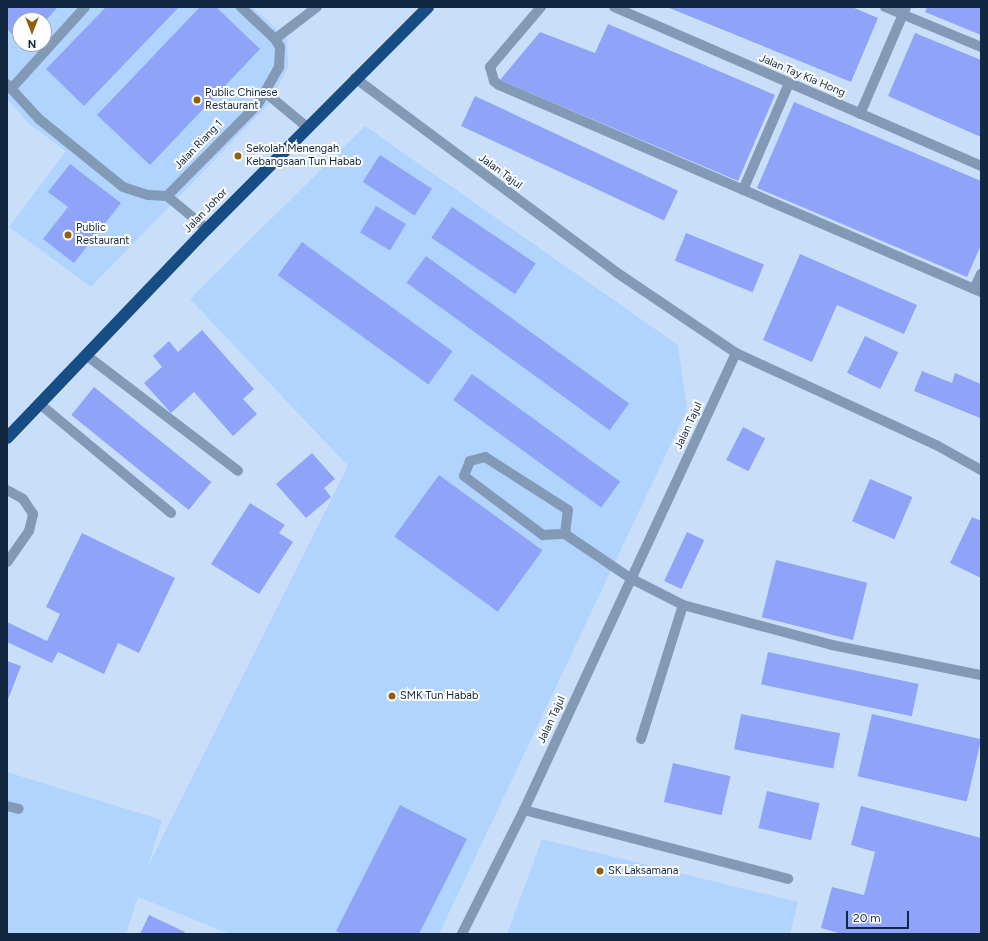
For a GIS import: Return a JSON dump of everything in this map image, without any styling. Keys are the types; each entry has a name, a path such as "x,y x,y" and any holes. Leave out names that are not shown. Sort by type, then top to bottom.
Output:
{"highway":[{"name":"Jalan Johor","path":"7,438 41,405 86,355 354,78 428,7"}],"street":[{"path":"85,7 9,86 39,119 123,187 148,195 167,196 207,229"},
{"path":"241,7 275,39 317,7"},
{"path":"541,7 494,60 490,67 494,80 743,190 978,290 981,274"},
{"name":"Jalan Tay Kia Hong","path":"614,7 981,166"},
{"path":"885,7 904,11 981,47"},
{"path":"860,114 904,11"},
{"name":"Jalan Riang 1","path":"167,196 266,94 279,67 280,47 275,39"},
{"name":"Jalan Tajul","path":"354,78 616,272 736,353 630,578 524,810 462,934"},
{"path":"743,190 789,83"},
{"path":"266,94 307,127"},
{"path":"736,353 938,446 981,470"},
{"path":"86,355 238,471"},
{"path":"41,405 171,513"},
{"path":"565,534 568,510 485,457 470,461 464,476 543,535 565,534 630,578 683,605 832,645 981,675"},
{"path":"7,490 23,499 33,514 29,531 7,562"},
{"path":"641,739 683,605"},
{"path":"7,806 18,808"},
{"path":"524,810 788,879"}],"shaded area":[{"path":"7,7 252,7 287,39 288,67 268,105 91,287 9,227 66,151 28,123 7,99"},
{"name":"SMK Tun Habab","path":"365,126 678,345 687,410 439,934 230,934 138,897 126,934 7,934 7,772 162,820 148,866 348,466 190,299"},
{"name":"SK Laksamana","path":"542,839 798,902 790,934 507,934"}],"building":[{"path":"7,7 58,7 52,13 52,12 12,12 12,34 7,29"},
{"path":"106,7 179,7 84,106 46,69"},
{"path":"200,7 216,7 260,49 150,165 97,115"},
{"path":"667,7 852,7 878,18 851,82"},
{"path":"927,7 981,7 981,35 925,12"},
{"path":"608,24 775,95 738,181 500,80 540,32 595,53"},
{"path":"915,33 981,60 981,137 888,96"},
{"path":"475,96 678,191 664,221 461,126"},
{"path":"794,102 981,181 981,245 967,277 757,188"},
{"path":"380,155 432,189 415,216 363,182"},
{"path":"70,164 121,203 74,263 43,239 68,207 48,192"},
{"path":"376,206 406,224 390,251 360,233"},
{"path":"452,207 536,263 515,294 431,238"},
{"path":"686,233 764,264 753,292 675,261"},
{"path":"302,242 452,351 428,384 278,275"},
{"path":"800,254 917,305 904,334 837,305 812,362 763,340"},
{"path":"426,256 629,404 610,430 407,283"},
{"path":"202,330 254,389 243,399 257,414 233,436 194,392 171,413 144,383 162,367 153,356 169,341 178,352"},
{"path":"865,336 898,352 880,389 847,373"},
{"path":"922,371 952,383 955,373 981,384 980,418 914,391"},
{"path":"472,374 620,482 601,507 453,400"},
{"path":"94,387 211,482 189,510 71,415"},
{"path":"743,427 765,438 748,471 726,460"},
{"path":"312,453 335,479 324,488 331,497 306,518 276,484"},
{"path":"439,475 543,550 498,612 394,536"},
{"path":"870,479 912,497 894,539 852,521"},
{"path":"250,503 285,525 279,533 293,542 259,594 211,564"},
{"path":"972,517 981,521 981,578 950,563"},
{"path":"687,532 704,540 681,589 664,581"},
{"path":"82,533 175,578 139,653 118,643 104,674 58,652 52,663 7,642 7,622 47,641 60,614 46,607"},
{"path":"776,560 867,583 853,640 762,617"},
{"path":"768,652 919,684 912,716 761,684"},
{"path":"7,661 21,666 7,702"},
{"path":"741,714 840,733 833,769 734,749"},
{"path":"872,714 981,739 967,802 858,776"},
{"path":"673,763 730,776 721,815 664,802"},
{"path":"767,791 820,803 811,840 758,828"},
{"path":"400,805 467,839 419,934 342,934 336,931"},
{"path":"861,806 981,838 981,934 842,934 821,928 832,887 864,895 875,852 851,845"},
{"path":"149,915 185,932 184,934 140,934"}],"place":[{"name":"Public Chinese Restaurant","path":"197,100"},
{"name":"Sekolah Menengah Kebangsaan Tun Habab","path":"238,156"},
{"name":"Public Restaurant","path":"68,235"},
{"name":"SMK Tun Habab","path":"392,696"},
{"name":"SK Laksamana","path":"600,871"}]}
